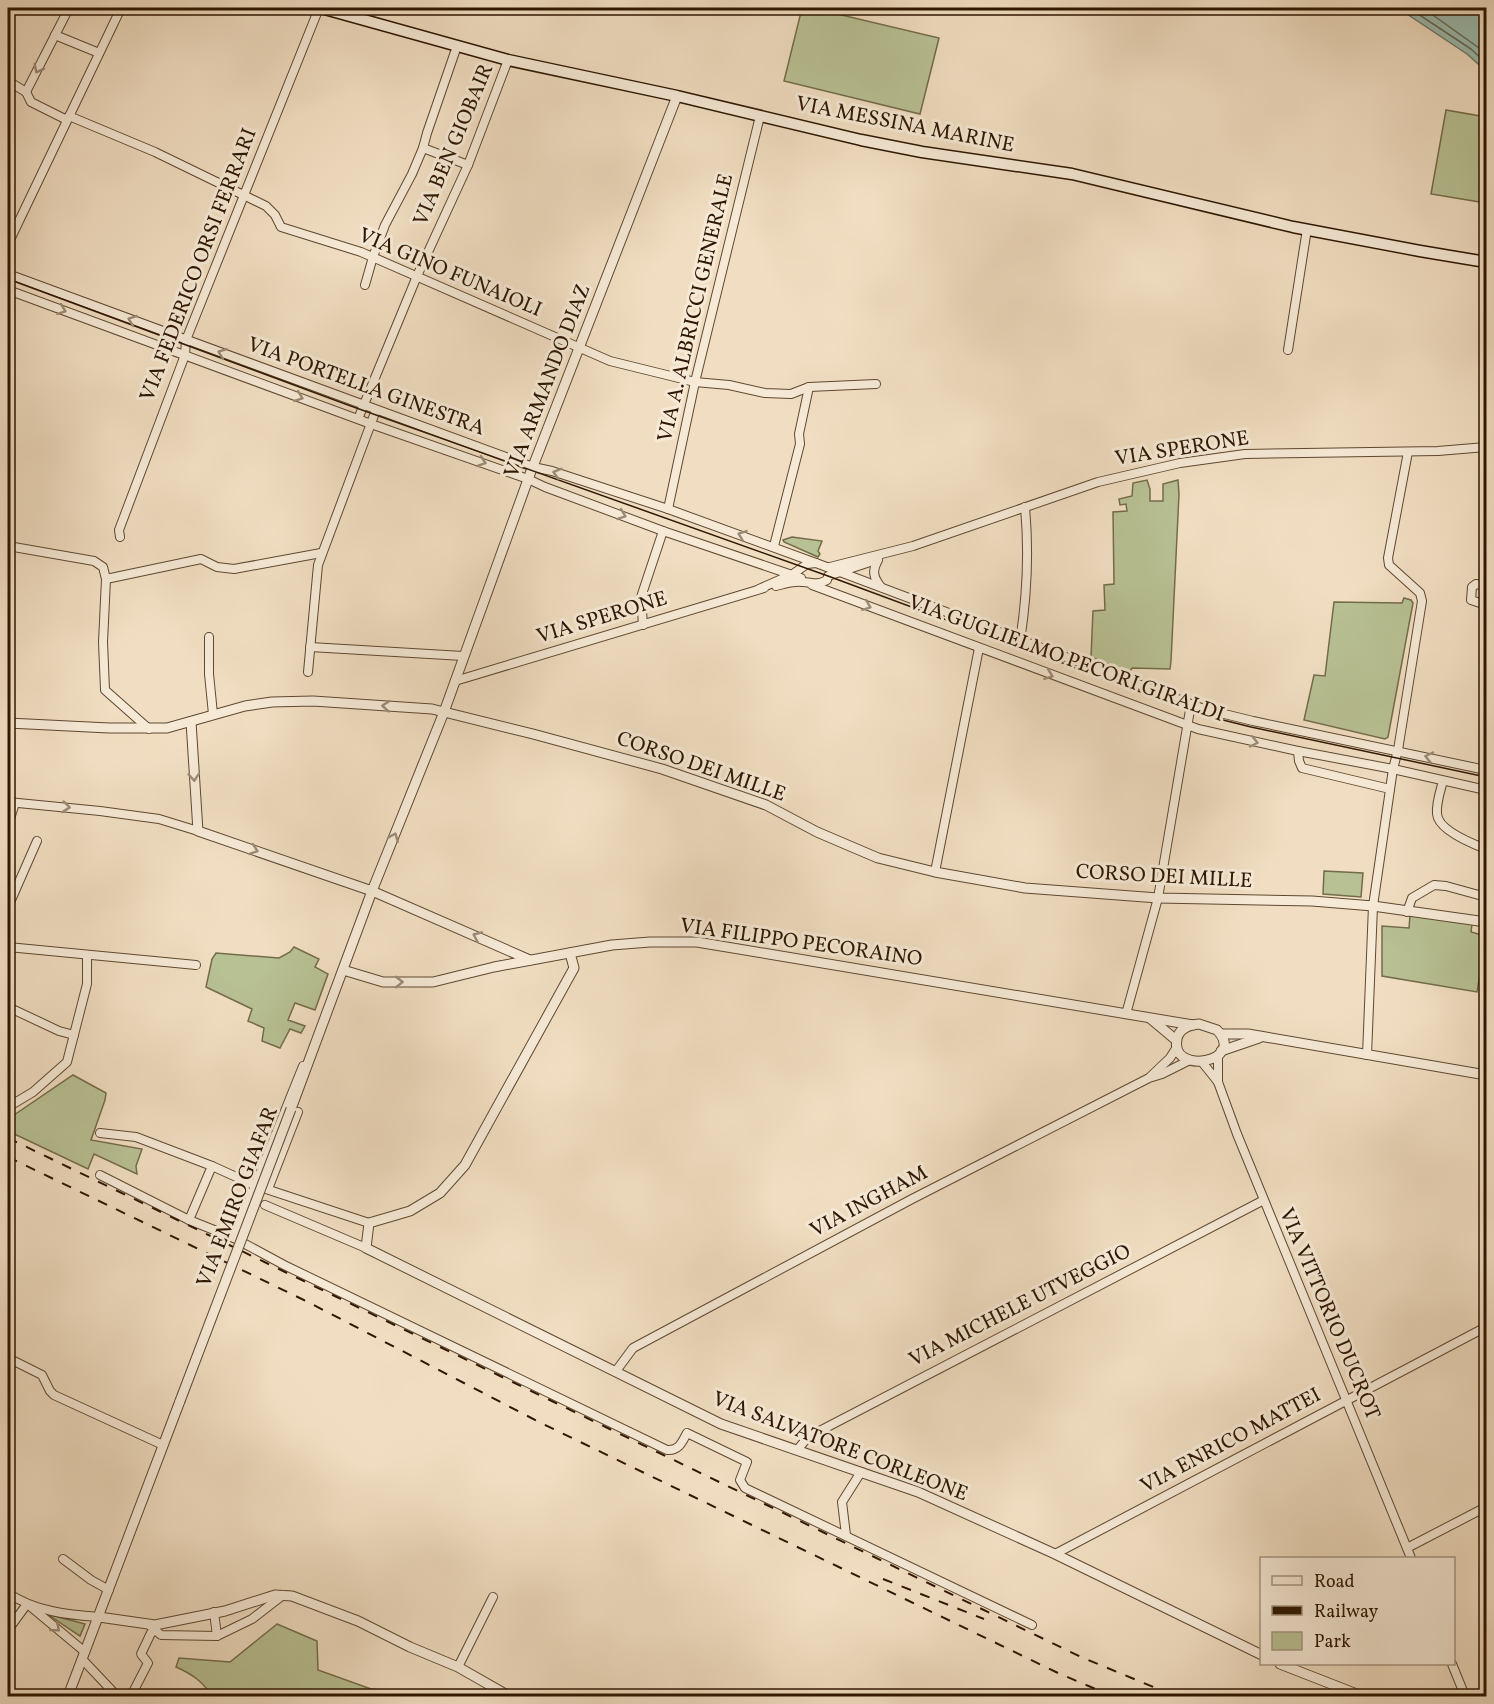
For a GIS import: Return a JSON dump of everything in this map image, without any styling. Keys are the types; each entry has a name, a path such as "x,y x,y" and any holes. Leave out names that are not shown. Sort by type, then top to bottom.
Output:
{"main road":[{"name":"VIA MESSINA MARINE","path":"320,8 508,60 677,96 861,140 922,152 1072,174 1307,229 1486,262"}],"street":[{"path":"26,92 69,8"},
{"path":"8,244 121,8"},
{"name":"VIA FEDERICO ORSI FERRARI","path":"120,537 119,530 184,355 186,340 320,8"},
{"path":"55,35 99,53"},
{"path":"365,285 386,225 423,148 457,46"},
{"name":"VIA BEN GIOBAIR","path":"358,419 417,276 468,165 508,60"},
{"name":"VIA GINO FUNAIOLI","path":"8,81 26,92 31,102 155,152 266,206 275,214 281,227 373,257 610,361 695,382 773,393 791,394 809,387 876,384"},
{"name":"VIA ARMANDO DIAZ","path":"444,712 528,479 677,96"},
{"name":"VIA A. ALBRICCI GENERALE","path":"668,509 695,382 760,116"},
{"path":"423,148 468,165"},
{"path":"1288,350 1307,229"},
{"path":"8,290 10,275"},
{"name":"VIA PORTELLA GINESTRA","path":"10,275 533,467"},
{"name":"VIA PORTELLA GINESTRA","path":"8,290 371,424 528,479"},
{"path":"774,546 800,444 799,434 809,387"},
{"path":"309,672 321,553 376,410"},
{"name":"VIA SPERONE","path":"896,551 964,530 1062,493 1140,471 1225,456 1277,453 1408,452 1486,447"},
{"path":"1366,1055 1373,906 1393,769 1422,601 1420,593 1389,565 1388,558 1408,452"},
{"path":"533,467 552,471 668,509 774,546 824,568 896,551"},
{"name":"VIA GUGLIELMO PECORI GIRALDI","path":"528,479 663,531 774,567 979,648 1186,725 1298,752 1393,769 1486,790"},
{"path":"1020,641 1024,619 1028,537 1025,507"},
{"path":"643,625 641,597 663,531"},
{"path":"8,546 94,561 103,567 106,579 103,642 105,690 149,729"},
{"path":"802,578 807,564 839,572 878,560 896,551"},
{"path":"106,579 201,559 217,567 234,569 321,553"},
{"path":"878,560 873,569 873,575 882,588"},
{"path":"774,567 776,575 774,582"},
{"path":"759,589 774,582 802,578 824,582 824,568"},
{"name":"VIA GUGLIELMO PECORI GIRALDI","path":"839,572 1191,704 1253,721 1486,770"},
{"path":"759,589 802,578"},
{"path":"1486,586 1476,584 1470,593 1471,600 1486,605"},
{"name":"VIA SPERONE","path":"455,681 759,589"},
{"path":"209,638 209,674 213,714"},
{"path":"310,647 463,656"},
{"path":"935,872 979,648"},
{"name":"CORSO DEI MILLE","path":"8,723 166,728 213,714 263,703 313,701 432,709 662,769 766,806 817,832 878,858 935,872 1025,888 1158,898 1312,901 1373,906 1486,922"},
{"path":"1126,1014 1158,898 1191,704"},
{"name":"VIA EMIRO GIAFAR","path":"68,1696 294,1110 315,1043 372,891 444,712"},
{"path":"191,722 198,831"},
{"path":"1298,752 1302,768 1390,789"},
{"path":"1443,781 1437,809 1440,824 1486,849"},
{"path":"8,825 11,802 159,819 372,891 530,960"},
{"path":"8,907 38,840"},
{"path":"1407,912 1412,898 1434,885 1486,897"},
{"name":"VIA FILIPPO PECORAINO","path":"343,970 383,982 433,982 494,967 612,945 697,942 1193,1025"},
{"path":"8,947 196,965"},
{"path":"494,967 501,959 505,948"},
{"path":"100,1133 136,1137 268,1190 369,1223 410,1211 440,1193 465,1165 574,968 570,952"},
{"path":"10,1103 33,1092 68,1062 87,984 87,955"},
{"path":"9,1010 74,1035"},
{"path":"1149,1017 1176,1043 1182,1055 1190,1060 1202,1062 1262,1037"},
{"path":"1149,1078 1170,1058 1180,1031 1193,1025 1211,1027 1221,1034 1248,1034 1486,1075"},
{"path":"1218,1082 1220,1053 1223,1045 1221,1034"},
{"path":"234,1238 296,1080 315,1043"},
{"path":"1149,1078 1190,1060"},
{"path":"1202,1062 1218,1082"},
{"name":"VIA INGHAM","path":"616,1371 633,1347 912,1199 1149,1078"},
{"name":"VIA VITTORIO DUCROT","path":"1218,1082 1263,1201 1411,1557"},
{"path":"268,1190 294,1110"},
{"path":"189,1220 212,1166"},
{"path":"100,1175 667,1450 679,1447 687,1433 747,1462 740,1480 745,1488 1032,1625"},
{"name":"VIA MICHELE UTVEGGIO","path":"798,1449 808,1437 1263,1201"},
{"path":"265,1205 366,1248 369,1223"},
{"name":"VIA SALVATORE CORLEONE","path":"366,1248 721,1424 918,1492 1055,1554 1260,1653"},
{"name":"VIA ENRICO MATTEI","path":"1055,1554 1486,1327"},
{"path":"8,1358 42,1375 50,1392 54,1395 163,1445"},
{"path":"846,1535 842,1502 861,1472"},
{"path":"1407,1548 1486,1507"},
{"path":"63,1559 109,1590"},
{"path":"8,1593 27,1604 84,1656 117,1696"},
{"path":"152,1627 275,1595 291,1596 358,1621 410,1647 458,1667 509,1696"},
{"path":"27,1604 71,1615 99,1617 152,1627 161,1635 217,1636 252,1619 283,1595"},
{"path":"458,1667 493,1597"},
{"path":"8,1630 27,1604"},
{"path":"214,1612 217,1636"},
{"path":"131,1696 148,1663 141,1654 152,1627"},
{"path":"1283,1665 1362,1696"},
{"path":"1452,1665 1465,1696"}],"green space":[{"path":"802,8 812,8 939,38 920,114 784,81"},
{"path":"1446,110 1486,117 1486,203 1431,194"},
{"path":"1147,480 1150,501 1163,501 1163,484 1178,480 1171,661 1170,669 1132,668 1129,673 1091,657 1093,611 1105,610 1104,585 1114,584 1113,512 1127,511 1126,504 1120,505 1119,499 1132,496 1133,483"},
{"path":"792,537 822,541 818,557 783,540"},
{"path":"1404,598 1413,603 1388,737 1385,739 1304,720 1314,675 1325,676 1334,602 1402,603"},
{"path":"1324,871 1363,873 1361,897 1323,894"},
{"path":"1410,915 1472,924 1471,932 1486,936 1477,992 1382,976 1382,926 1409,928"},
{"path":"294,947 319,959 315,967 328,974 315,1010 295,1003 288,1020 305,1026 301,1033 290,1029 280,1048 262,1041 264,1028 248,1021 252,1009 206,987 212,959 216,953 279,958"},
{"path":"73,1075 106,1093 91,1140 142,1149 136,1166 137,1174 94,1154 88,1169 8,1131 8,1116 11,1117"},
{"path":"47,1614 85,1624 80,1636"},
{"path":"277,1624 317,1641 318,1670 371,1689 411,1696 212,1696 196,1678 176,1667 179,1658 230,1662"}],"water":[{"path":"1398,8 1486,8 1486,71 1467,54"}],"tram line":[{"path":"8,279 348,405 828,576 1203,715 1486,777"}],"railway":[{"path":"8,1138 1081,1657 1175,1696"},
{"path":"8,1157 306,1301 541,1423 1058,1673 1112,1696"},
{"path":"883,1579 984,1619"}]}
